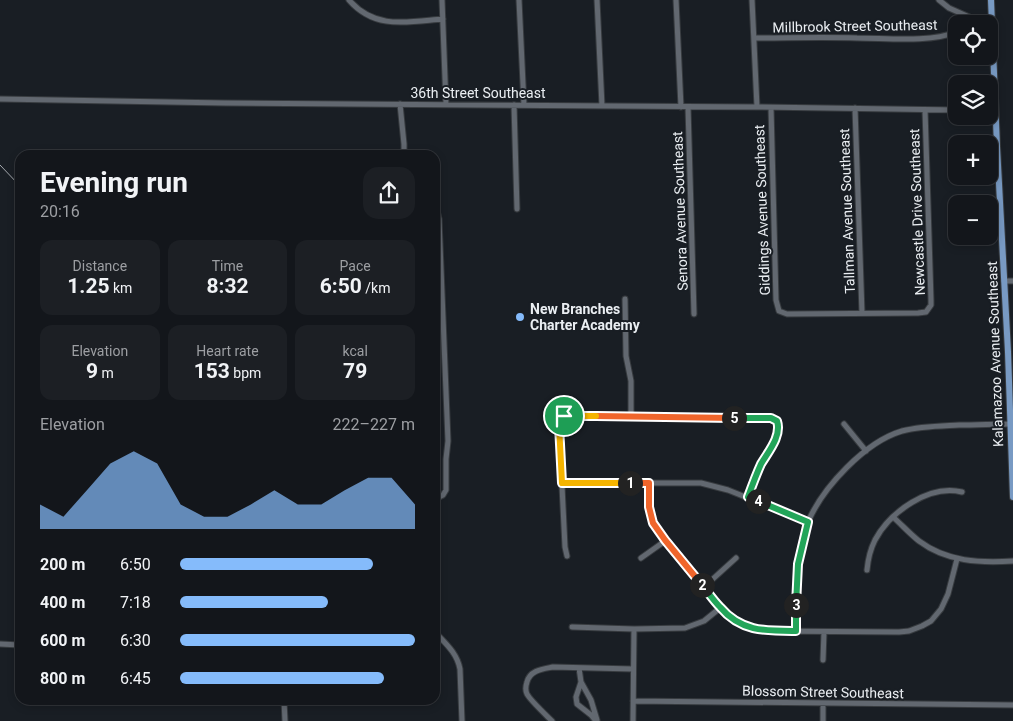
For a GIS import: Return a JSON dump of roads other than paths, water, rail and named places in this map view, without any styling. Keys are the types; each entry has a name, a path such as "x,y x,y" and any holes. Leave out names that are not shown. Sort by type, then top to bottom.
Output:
{"main road":[{"name":"Kalamazoo Avenue Southeast","path":"992,0 992,15"},
{"name":"Kalamazoo Avenue Southeast","path":"993,125 1010,352 1013,497"}],"street":[{"path":"350,0 357,9 367,16 390,22 442,19"},
{"path":"442,0 446,104"},
{"path":"519,0 524,104"},
{"path":"596,0 602,106"},
{"path":"676,0 681,107"},
{"name":"Giddings Avenue Southeast","path":"752,0 757,107"},
{"path":"938,0 961,15"},
{"name":"Millbrook Street Southeast","path":"754,38 921,39 938,38 948,35"},
{"name":"36th Street Southeast","path":"0,100 524,104 948,110"},
{"path":"400,104 404,150"},
{"path":"514,105 517,209"},
{"name":"Senora Avenue Southeast","path":"688,107 694,314"},
{"name":"Giddings Avenue Southeast","path":"771,108 776,300 779,310 788,314 862,313"},
{"name":"Tallman Avenue Southeast","path":"855,108 862,313"},
{"name":"Newcastle Drive Southeast","path":"862,313 926,312 931,304 925,110"},
{"path":"440,244 448,441 446,490 440,496"},
{"path":"1004,281 1013,281"},
{"path":"625,299 626,356 631,381 631,417"},
{"path":"567,556 559,425 561,417 766,418 775,420 778,426 775,439 761,464 748,497"},
{"path":"844,424 866,451"},
{"path":"796,631 798,564 808,522 833,482 847,467 866,451 900,432 930,426 1011,424"},
{"path":"562,483 701,484 748,497 808,522"},
{"path":"649,483 649,507 653,523 720,608 744,626 768,631 909,631 931,621 941,609 948,594 956,559"},
{"path":"867,570 870,552 876,540 883,529 905,507 928,495 948,490 962,492"},
{"path":"894,517 920,542 956,559 985,562 1013,561"},
{"path":"641,558 665,540"},
{"path":"704,587 736,558"},
{"path":"572,627 684,628 704,621 720,608"},
{"path":"633,721 634,628"},
{"path":"824,632 824,660"},
{"path":"440,637 452,650 459,662 462,721"},
{"path":"0,644 15,645"},
{"path":"552,721 527,694 527,678 533,672 553,667 633,670"},
{"path":"579,668 581,682 591,700 596,721"},
{"path":"581,682 576,697 577,704 596,721"},
{"name":"Blossom Street Southeast","path":"633,701 1013,705"},
{"path":"823,703 823,721"},
{"path":"284,705 285,721"}],"railway":[{"path":"0,165 15,181"}],"place":[{"name":"New Branches Charter Academy","path":"520,317"}]}
